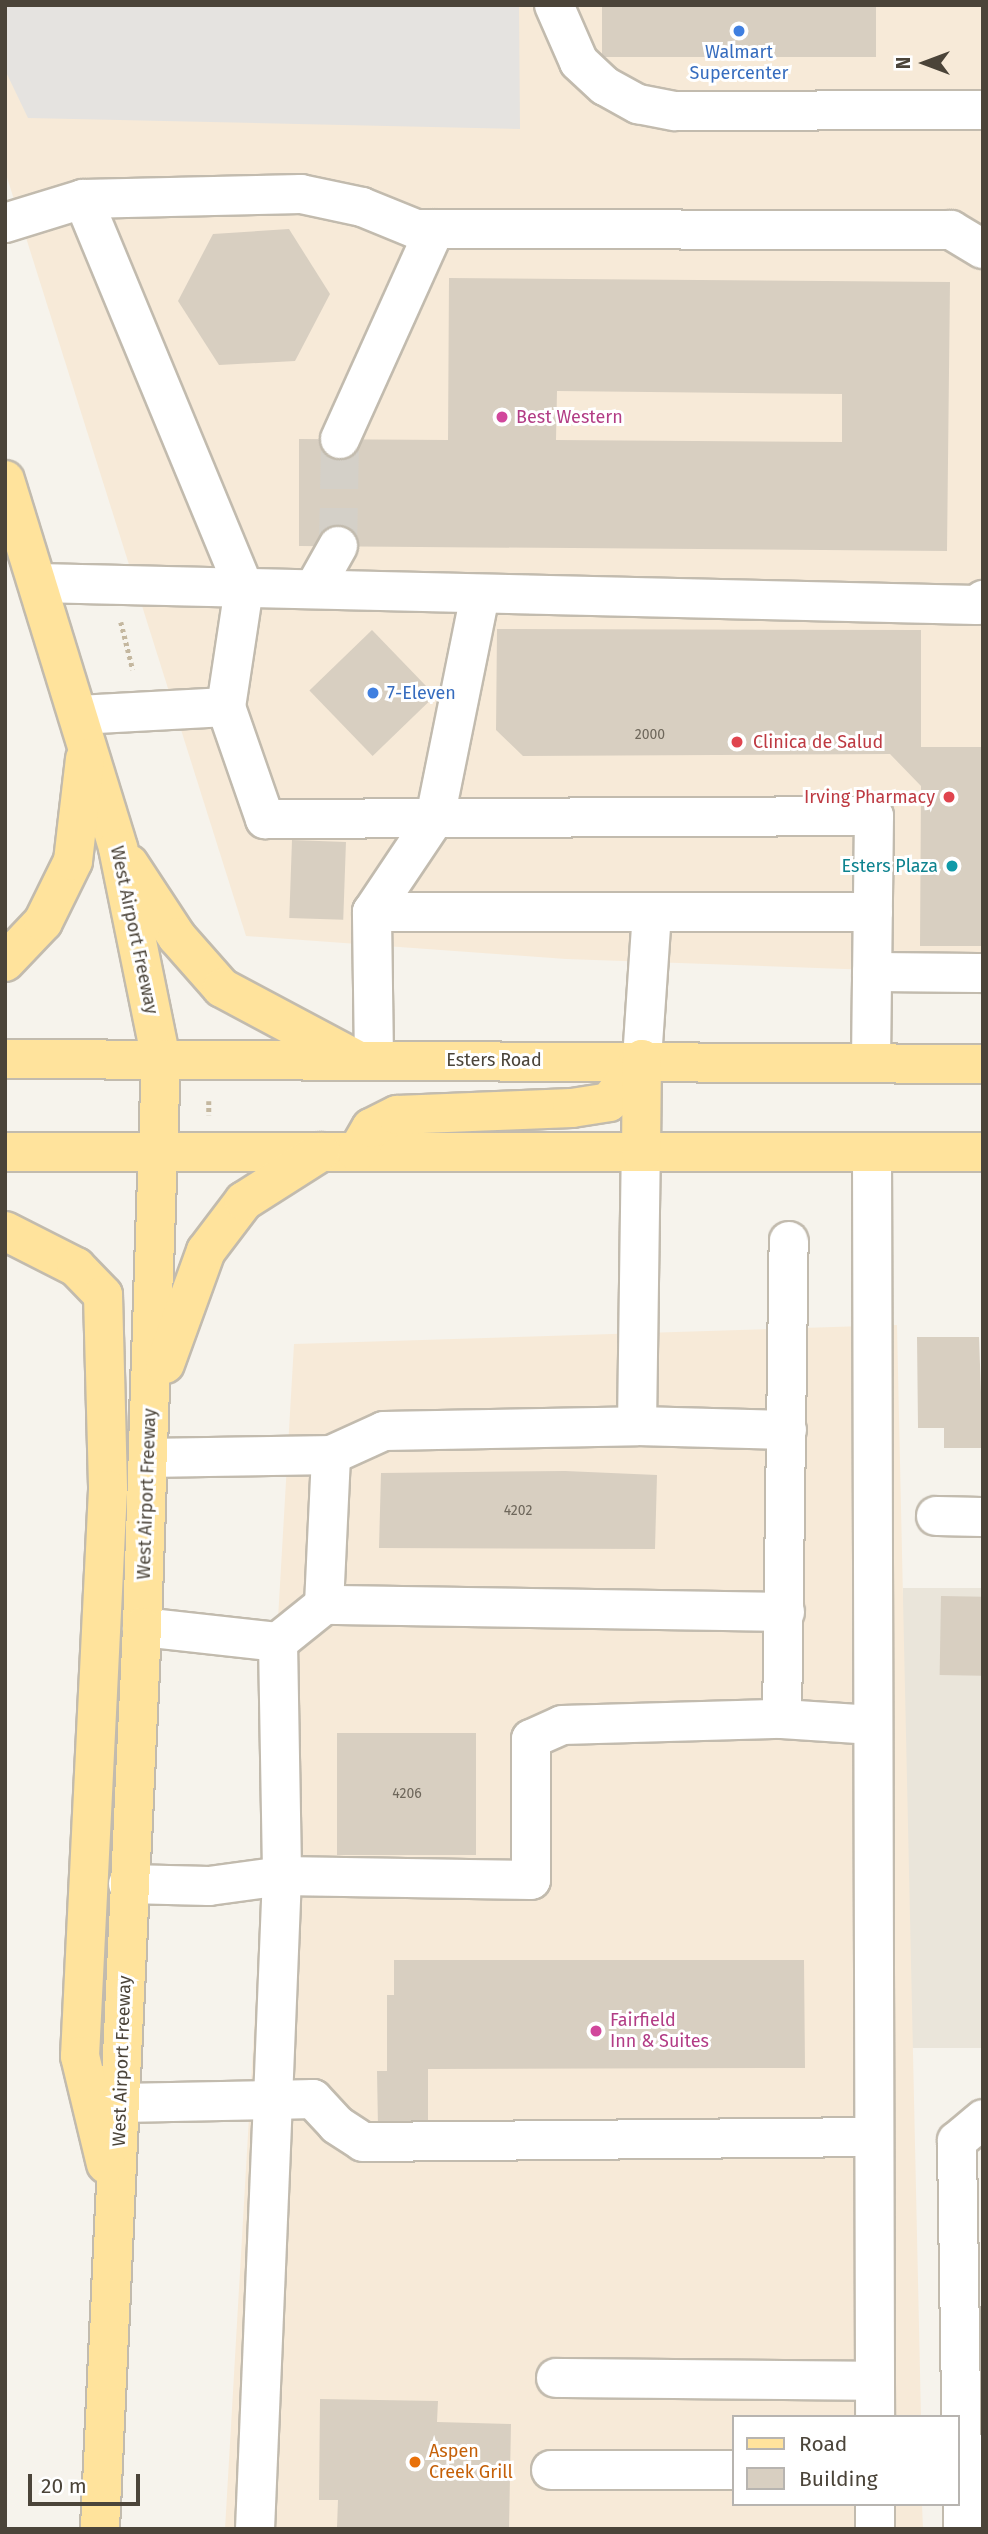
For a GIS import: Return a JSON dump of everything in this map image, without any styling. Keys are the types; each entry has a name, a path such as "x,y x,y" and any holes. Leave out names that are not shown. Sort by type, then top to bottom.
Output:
{"main road":[{"name":"West Airport Freeway","path":"5,481 83,727 118,848 161,1059 142,1627 100,2529"},
{"path":"5,962 43,922 73,861 83,727"},
{"path":"118,848 177,937 222,988 366,1060"},
{"name":"Esters Road","path":"5,1059 642,1059 983,1063"},
{"path":"641,1152 642,1059"},
{"path":"150,1413 184,1302 206,1251 244,1201 339,1152 371,1128 397,1115 572,1108 610,1102 642,1059"},
{"path":"935,1152 983,1135"},
{"path":"5,1152 983,1152"},
{"path":"5,1231 75,1267 103,1295 108,1490 80,2056 115,2200"}],"lane":[{"path":"554,5 579,62 605,86 638,104 675,111 983,110"},
{"path":"5,223 83,199 301,194 362,207 416,229 951,230 983,249"},
{"path":"83,199 244,588 226,707 265,819 874,816 871,1062"},
{"path":"340,439 435,229"},
{"path":"315,587 338,546"},
{"path":"38,583 315,587 480,594 977,605 983,600"},
{"path":"366,1060 372,912 435,818 480,594"},
{"path":"83,727 226,707"},
{"path":"372,912 873,912"},
{"path":"642,1059 652,912"},
{"path":"872,972 983,973"},
{"path":"637,1426 641,1152"},
{"path":"555,2378 874,2399 872,1152"},
{"path":"782,1719 789,1241"},
{"path":"149,1458 331,1454 384,1432 637,1426 788,1430"},
{"path":"324,1605 331,1454"},
{"path":"936,1516 983,1517"},
{"path":"142,1627 278,1643 324,1605 785,1612"},
{"path":"255,2529 282,1877 278,1643"},
{"path":"128,1884 209,1886 282,1877 531,1880 531,1739 562,1725 782,1719 873,1725"},
{"path":"121,2103 313,2099 337,2125 363,2143 872,2137"},
{"path":"963,2529 971,2312 957,2141 983,2119"},
{"path":"551,2470 732,2470"},
{"path":"875,2506 875,2529"}],"path":[{"path":"121,621 133,670"}],"shaded area":[{"path":"5,5 983,5 983,974 566,959 246,936 5,171"},
{"path":"5,5 519,5 520,129 28,118 5,70"},
{"path":"897,1325 921,2415 732,2415 732,2506 922,2506 923,2529 225,2529 294,1344"},
{"path":"903,1588 983,1588 983,2048 903,2048"}],"building":[{"name":"Walmart Supercenter","path":"602,5 876,5 876,57 602,57"},
{"path":"289,229 330,294 295,361 219,365 178,301 213,234"},
{"name":"Best Western","path":"449,278 950,282 947,551 299,546 299,439 448,440","holes":["557,391 842,394 842,442 556,440"]},
{"name":"Esters Plaza","path":"497,629 921,630 921,747 983,747 983,946 920,946 921,786 890,754 523,756 496,730"},
{"name":"7-Eleven","path":"372,630 435,695 373,756 309,690"},
{"path":"292,840 346,842 343,920 289,918"},
{"path":"917,1337 979,1337 983,1448 944,1448 944,1428 918,1428"},
{"path":"565,1471 657,1475 655,1549 379,1548 381,1473"},
{"path":"941,1596 983,1597 982,1676 940,1675"},
{"path":"337,1733 476,1733 476,1855 337,1855"},
{"name":"Fairfield Inn & Suites","path":"394,1960 804,1960 805,2068 428,2069 428,2128 378,2128 377,2071 387,2071 387,1995 394,1995"},
{"name":"Aspen Creek Grill","path":"320,2399 438,2401 437,2422 511,2424 509,2529 337,2527 338,2500 319,2500"}],"tunnel":[{"path":"338,546 340,439"}],"place":[{"name":"Walmart Supercenter","path":"739,31"},
{"name":"Best Western","path":"502,417"},
{"name":"7-Eleven","path":"373,693"},
{"name":"Clinica de Salud","path":"737,742"},
{"name":"Irving Pharmacy","path":"949,797"},
{"name":"Esters Plaza","path":"952,866"},
{"name":"Fairfield Inn & Suites","path":"596,2031"},
{"name":"Aspen Creek Grill","path":"415,2462"}]}
